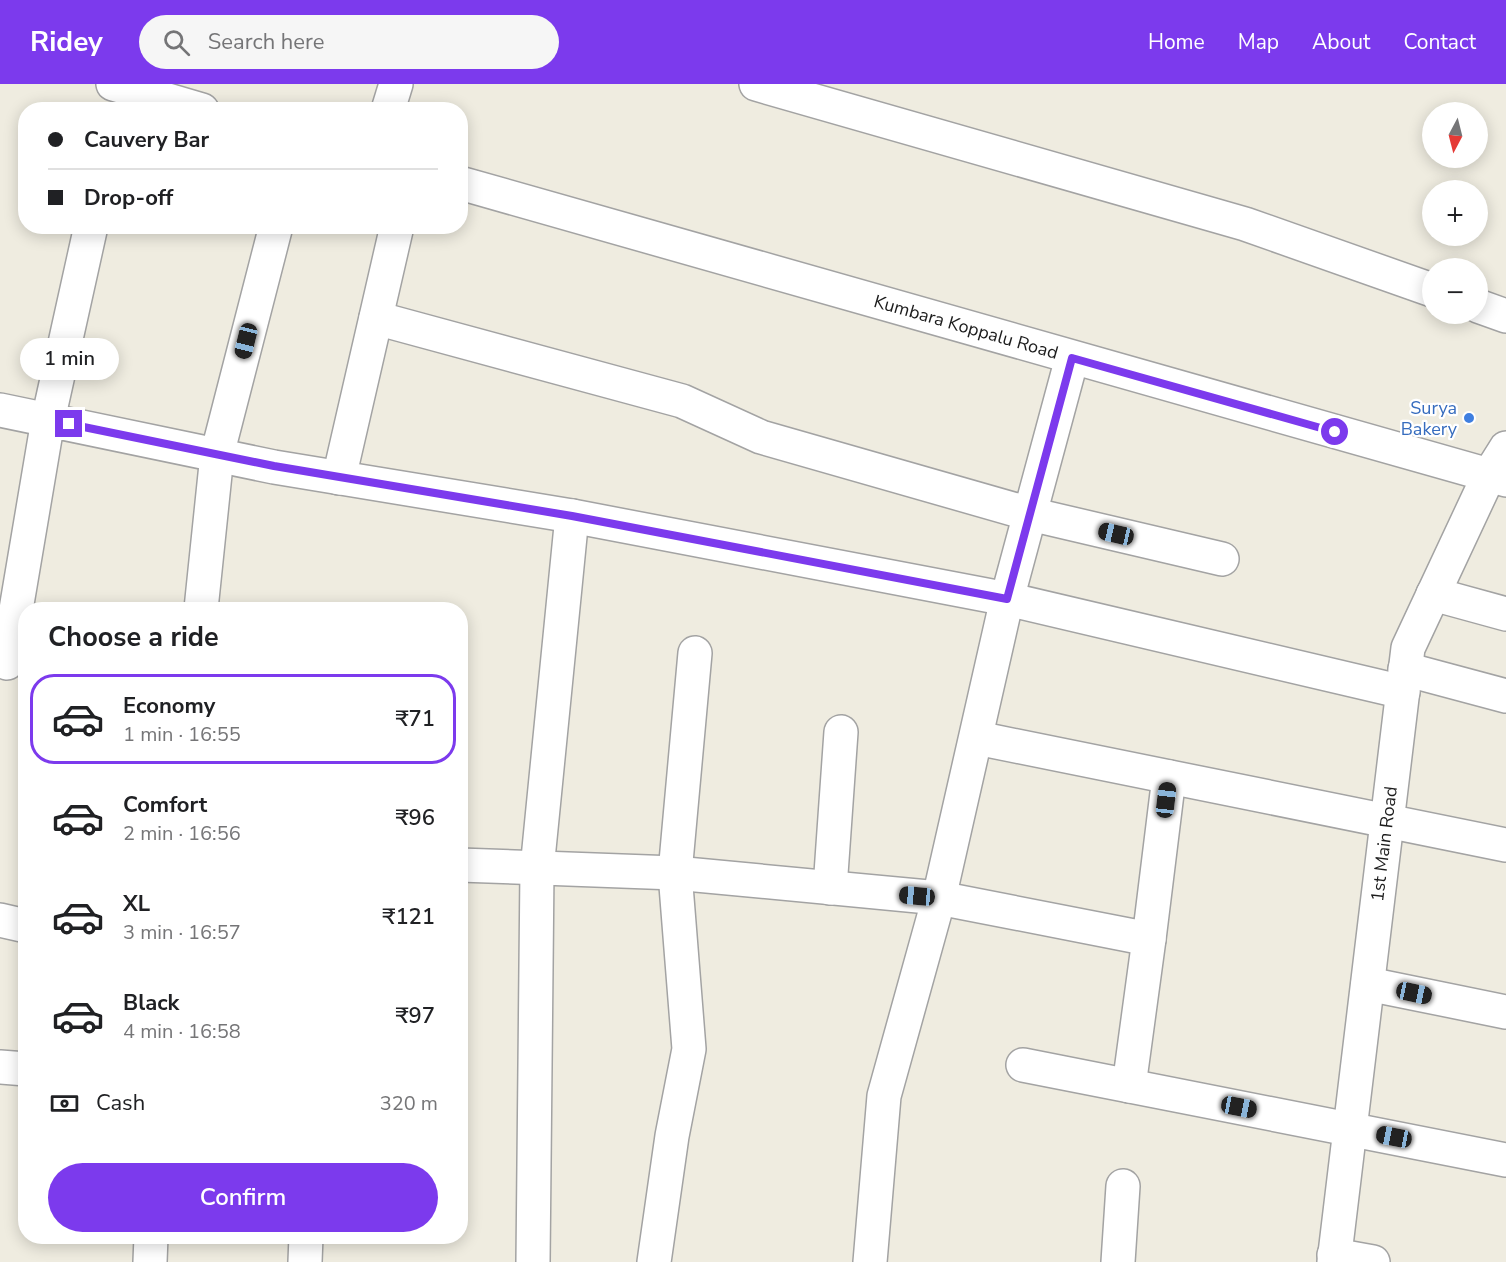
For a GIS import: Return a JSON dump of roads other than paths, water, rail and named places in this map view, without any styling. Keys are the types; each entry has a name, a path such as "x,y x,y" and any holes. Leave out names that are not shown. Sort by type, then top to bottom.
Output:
{"street":[{"path":"390,102 396,84"},
{"path":"756,84 1245,224 1422,286"},
{"path":"118,93 162,102"},
{"name":"Kumbara Koppalu Road","path":"468,185 1497,477"},
{"path":"7,663 48,420 89,234"},
{"path":"202,602 217,455 274,234"},
{"path":"339,478 396,234"},
{"path":"1488,310 1506,316"},
{"path":"376,318 682,401 761,437 1030,514 1222,559"},
{"path":"870,1262 884,1096 939,898 1007,599 1072,358"},
{"path":"0,410 339,478 572,516 1007,599 1404,681 1506,696"},
{"name":"1st Main Road","path":"1334,1258 1408,648 1433,594 1497,477 1506,448"},
{"path":"533,1262 537,869 572,516"},
{"path":"1433,594 1506,614"},
{"path":"654,1262 672,1136 689,1049 675,873 695,653"},
{"path":"830,888 841,732"},
{"path":"977,738 1506,845"},
{"path":"1129,1086 1169,777"},
{"path":"468,865 675,873 939,898 1149,939"},
{"path":"0,920 18,924"},
{"path":"1368,984 1506,1012"},
{"path":"1023,1065 1506,1160"},
{"path":"0,1067 18,1068"},
{"path":"1118,1262 1123,1186"},
{"path":"150,1262 151,1244"},
{"path":"305,1262 306,1244"},
{"path":"1334,1258 1373,1262"}],"place":[{"name":"Surya Bakery","path":"1469,418"}]}
